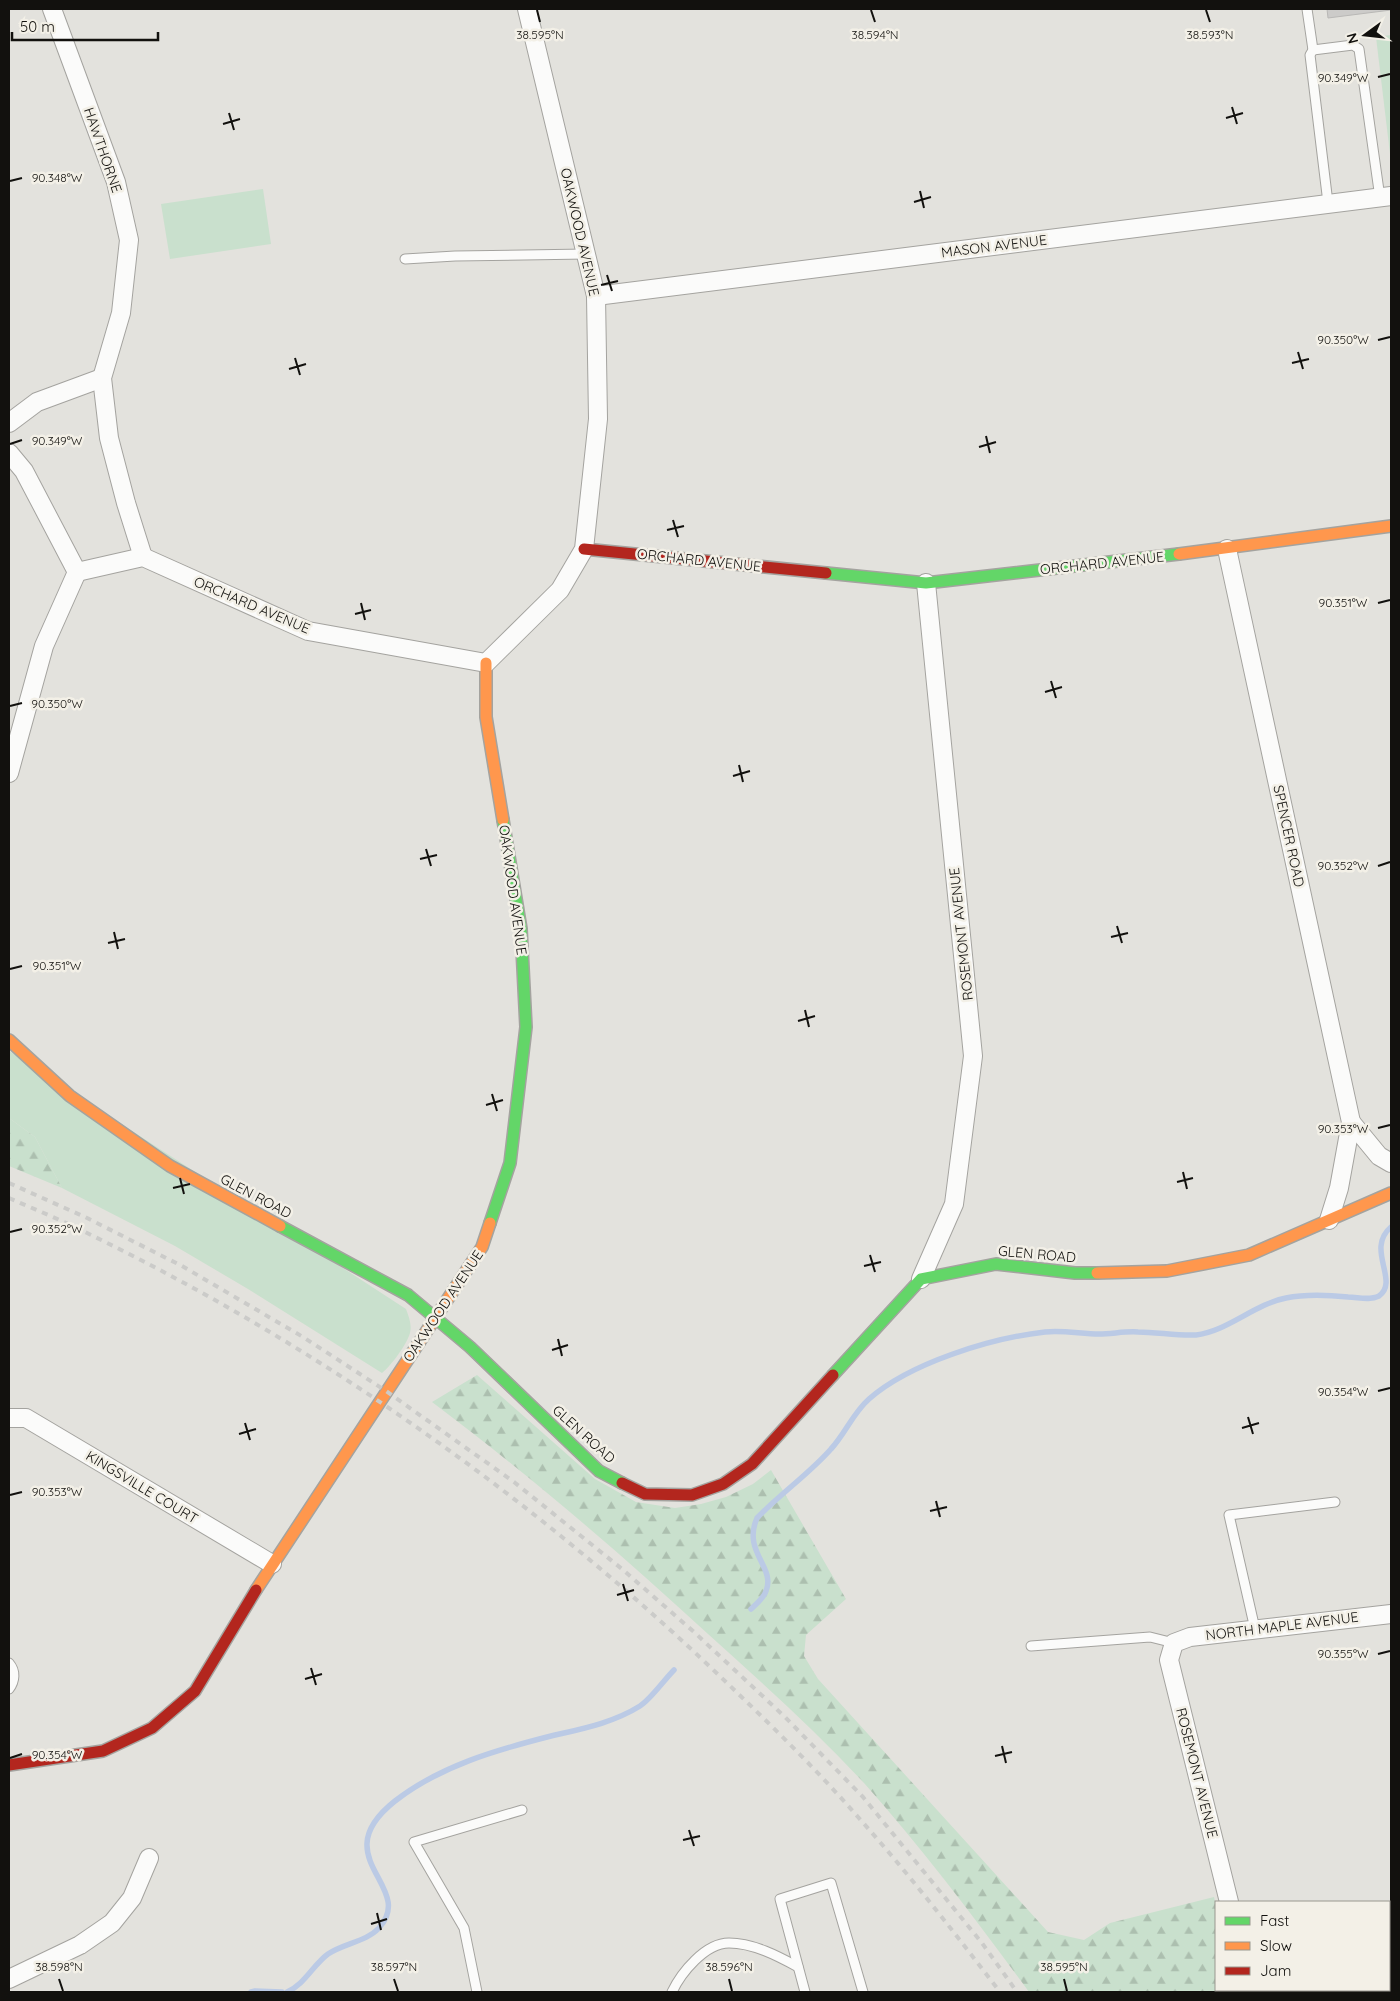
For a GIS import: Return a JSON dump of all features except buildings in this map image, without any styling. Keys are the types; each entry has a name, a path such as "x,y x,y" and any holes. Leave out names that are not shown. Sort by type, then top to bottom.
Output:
{"street":[{"name":"HAWTHORNE","path":"52,9 116,182 129,240 121,314 102,378 109,438 143,558"},
{"name":"OAKWOOD AVENUE","path":"526,9 596,296 598,419 584,548"},
{"name":"MASON AVENUE","path":"596,296 1386,197"},
{"path":"9,423 36,402 102,378"},
{"path":"9,453 24,471 77,572"},
{"name":"ORCHARD AVENUE","path":"584,548 926,583 1227,549 1391,526"},
{"path":"486,663 560,590 584,548"},
{"name":"SPENCER ROAD","path":"1227,549 1351,1122 1339,1188 1329,1220"},
{"path":"77,572 143,558"},
{"name":"ORCHARD AVENUE","path":"143,558 308,631 486,663"},
{"path":"9,773 44,646 77,572"},
{"name":"ROSEMONT AVENUE","path":"921,1279 954,1204 973,1056 926,583"},
{"name":"OAKWOOD AVENUE","path":"9,1765 103,1751 152,1728 195,1691 272,1564 482,1247 510,1163 526,1027 521,929 486,717 486,663"},
{"name":"GLEN ROAD","path":"9,1040 70,1096 170,1166 408,1295 470,1347 599,1472 645,1494 692,1495 723,1484 752,1464 921,1279 996,1264 1075,1273 1167,1271 1249,1255 1391,1193"},
{"name":"SPENCER ROAD","path":"1351,1122 1379,1156 1391,1163"},
{"name":"KINGSVILLE COURT","path":"9,1418 26,1418 272,1564"},
{"name":"NORTH MAPLE AVENUE","path":"1174,1643 1190,1637 1391,1614"},
{"name":"ROSEMONT AVENUE","path":"1174,1643 1169,1660 1229,1901"},
{"path":"9,1979 80,1945 112,1923 132,1898 149,1858"}],"lane":[{"path":"1308,9 1313,50 1310,55 1328,203"},
{"path":"1313,50 1353,45 1359,49 1386,197"},
{"path":"405,259 455,256 586,254"},
{"path":"1255,1630 1229,1515 1335,1502"},
{"path":"1031,1646 1150,1637 1174,1643"},
{"path":"9,1663 12,1666 14,1680 9,1689"},
{"path":"476,1992 464,1928 414,1842 522,1810"},
{"path":"805,1992 780,1899 831,1883 863,1992"},
{"path":"672,1992 692,1962 706,1951 726,1943 745,1944 780,1957 798,1967"}],"green space":[{"path":"1391,35 1391,162 1376,37"},
{"path":"263,189 271,244 170,259 161,204"},
{"path":"9,1051 406,1309 411,1330 406,1343 386,1370 382,1373 248,1289 175,1246 62,1188 35,1137 9,1118"},
{"path":"9,1118 35,1137 62,1188 9,1166"},
{"path":"477,1375 595,1479 636,1502 675,1508 701,1504 726,1497 753,1484 771,1470 846,1599 806,1635 804,1656 818,1679 1048,1932 1084,1940 1110,1923 1214,1897 1215,1991 1390,1991 1390,1980 1391,1992 1029,1992 928,1859 864,1783 826,1744 748,1670 607,1544 503,1457 432,1402"}],"waterway":[{"path":"751,1609 764,1596 768,1582 767,1574 753,1540 753,1530 757,1518 822,1458 836,1443 869,1399 906,1374 976,1346 1024,1335 1059,1331 1099,1334 1133,1332 1196,1335 1218,1329 1263,1306 1286,1298 1317,1295 1364,1298 1379,1296 1384,1290 1386,1282 1381,1245 1384,1236 1391,1227"},
{"path":"287,1992 299,1984 328,1954 374,1933 388,1913 387,1898 368,1855 367,1839 375,1821 395,1801 431,1778 489,1753 597,1725 630,1712 649,1699 674,1670"},
{"path":"251,1992 282,1992"}],"railway":[{"path":"9,1183 85,1217 182,1266 303,1337 386,1391 514,1482 622,1569 694,1632 785,1717 863,1797 982,1943 1017,1992"},
{"path":"9,1198 91,1235 178,1280 263,1328 346,1379 427,1434 582,1553 656,1617 744,1699 810,1765 895,1860 1000,1992"}],"traffic: fast":[{"path":"826,573 926,583 1179,554"},
{"path":"490,1223 510,1163 526,1027 521,929 503,820"},
{"path":"280,1226 408,1295 470,1347 599,1471 622,1483"},
{"path":"833,1375 921,1279 996,1264 1075,1273 1097,1273"}],"traffic: slow":[{"path":"1179,554 1391,526"},
{"path":"486,663 486,717 503,820"},
{"path":"9,1040 70,1096 170,1166 280,1226"},
{"path":"1097,1273 1167,1271 1249,1255 1391,1193"},
{"path":"256,1590 482,1247 490,1223"}],"traffic: jam":[{"path":"584,549 826,573"},
{"path":"622,1483 645,1494 692,1495 723,1484 752,1464 833,1375"},
{"path":"9,1765 103,1751 152,1728 195,1691 256,1590"}]}
